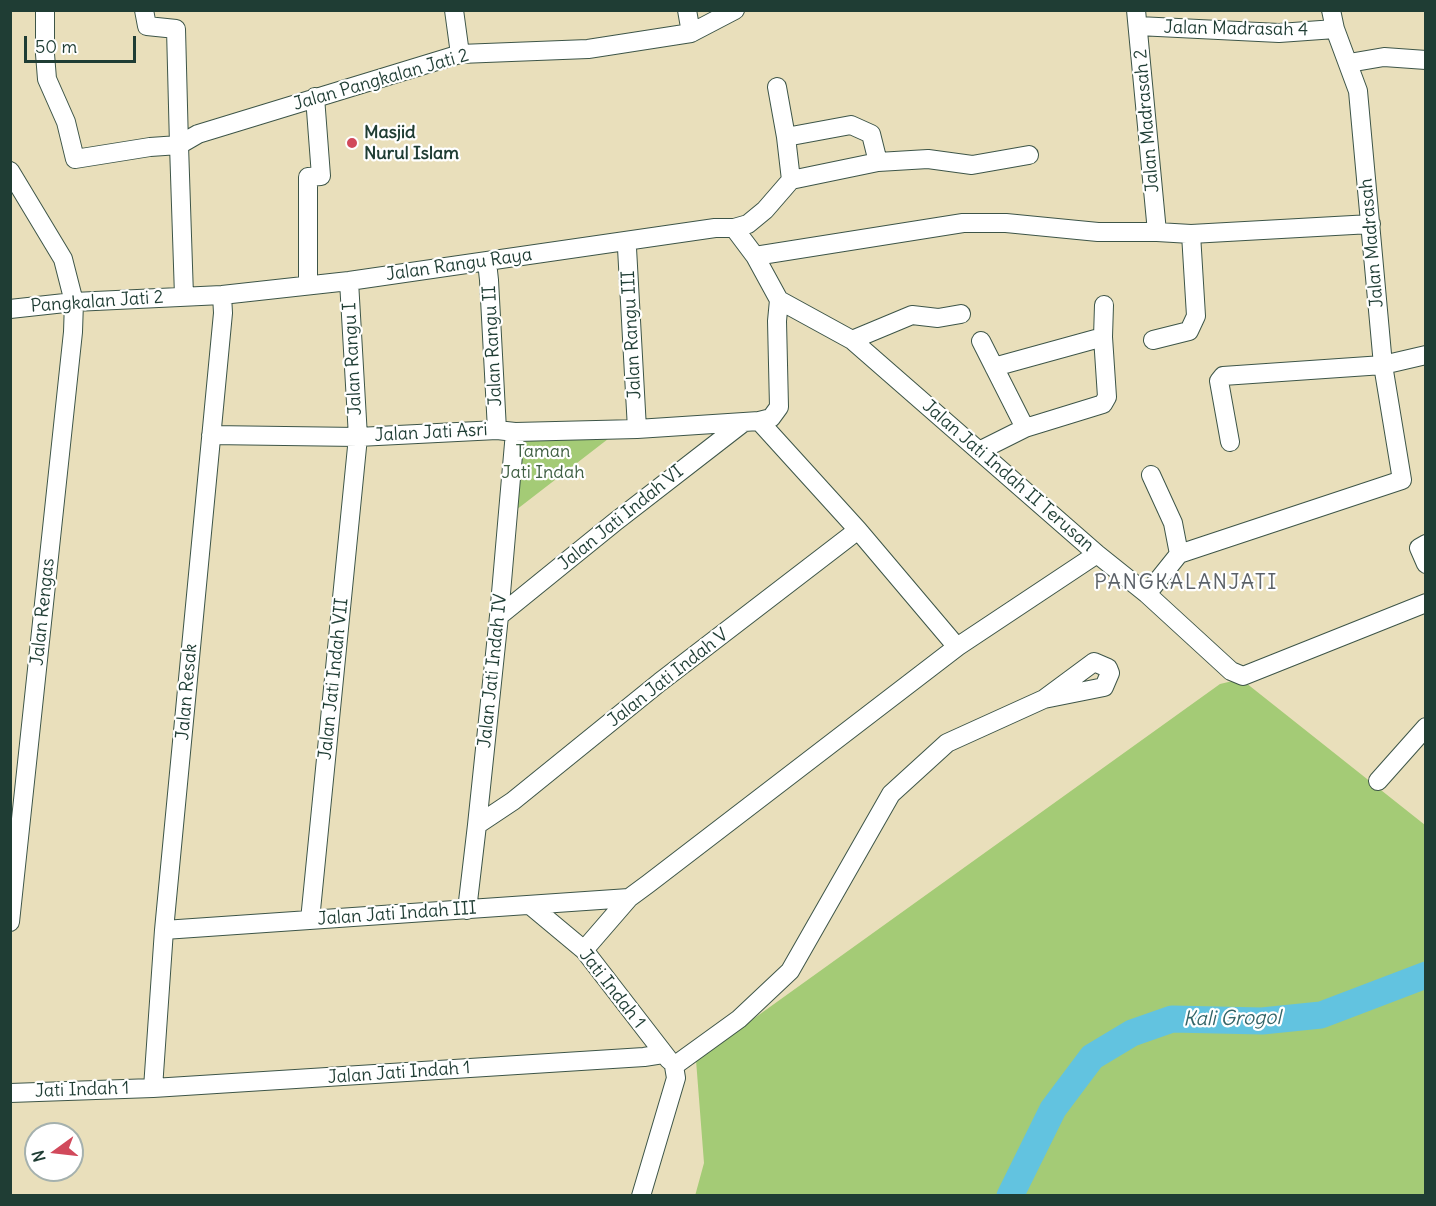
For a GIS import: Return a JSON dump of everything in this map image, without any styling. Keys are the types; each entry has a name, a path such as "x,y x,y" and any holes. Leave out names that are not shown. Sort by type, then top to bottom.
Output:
{"street":[{"path":"45,10 47,79 66,122 75,159 150,147 179,145"},
{"path":"144,10 147,26 176,29 184,296"},
{"path":"454,10 460,54"},
{"path":"687,10 691,33"},
{"name":"Jalan Pangkalan Jati 2","path":"179,145 198,134 460,54 588,49 691,33 735,10"},
{"name":"Jalan Madrasah","path":"1179,554 1402,480 1383,365 1358,92 1335,29 1331,10"},
{"name":"Jalan Madrasah 4","path":"1137,18 1279,33 1335,29"},
{"name":"Jalan Madrasah 2","path":"1137,18 1157,232"},
{"path":"1349,63 1384,57 1425,60"},
{"path":"777,87 791,180"},
{"path":"308,285 308,177 321,176 315,97"},
{"path":"786,137 851,125 871,134 878,162"},
{"path":"779,300 755,256 734,228 748,224 765,210 791,180 878,162 928,159 972,165 1029,155"},
{"name":"Jalan Rengas","path":"10,171 63,260 74,302 10,922"},
{"path":"755,256 963,224 1006,223 1098,232 1191,234 1371,224"},
{"name":"Jalan Rangu Raya","path":"184,296 222,295 349,281 715,228 734,228"},
{"path":"1153,340 1189,331 1196,316 1191,234"},
{"name":"Jalan Rangu III","path":"624,241 637,429"},
{"name":"Jalan Rangu II","path":"487,262 506,431"},
{"name":"Jalan Rangu I","path":"349,281 358,437"},
{"name":"Jalan Resak","path":"153,1088 164,930 212,435 223,313 222,295"},
{"name":"Pangkalan Jati 2","path":"10,309 74,302 184,296"},
{"name":"Jalan Jati Indah II Terusan","path":"779,300 852,340 1097,554 1147,594 1230,671 1243,676 1425,603"},
{"name":"Jalan Jati Indah VI","path":"499,616 615,522 752,421 771,418 779,407 777,321 779,300"},
{"path":"979,452 1025,428 1103,404 1107,398 1103,337 1104,305"},
{"path":"852,340 912,315 938,318 961,314"},
{"path":"994,367 1103,337"},
{"path":"981,340 1025,428"},
{"path":"1230,442 1219,381 1223,376 1383,365 1425,355"},
{"path":"752,421 858,530 957,647"},
{"name":"Jalan Jati Asri","path":"212,435 358,437 637,429 752,421"},
{"name":"Jalan Jati Indah IV","path":"467,909 499,616 506,431"},
{"name":"Jalan Jati Indah VII","path":"310,921 358,437"},
{"path":"1147,594 1179,554 1173,523 1151,475"},
{"name":"Jalan Jati Indah V","path":"477,825 513,801 660,682 858,530"},
{"path":"1425,544 1419,548 1425,564"},
{"path":"584,950 629,898 957,647 1097,554"},
{"path":"641,1196 676,1078 668,1060 739,1019 790,971 891,794 947,743 1044,699"},
{"path":"1378,781 1425,727"},
{"name":"Jalan Jati Indah III","path":"164,930 629,898"},
{"name":"Jati Indah 1","path":"530,905 584,950 668,1060"},
{"name":"Jalan Jati Indah 1","path":"153,1088 644,1057 668,1060"},
{"name":"Jati Indah 1","path":"10,1093 153,1088"}],"green space":[{"name":"Taman Jati Indah","path":"608,439 516,510 523,441"},
{"path":"1241,679 1425,825 1425,1195 695,1196 704,1163 696,1060 1220,684"}],"waterway":[{"name":"Kali Grogol","path":"1010,1196 1053,1109 1092,1057 1132,1033 1172,1019 1262,1021 1321,1015 1426,975"}],"place":[{"name":"Masjid Nurul Islam","path":"352,143"}],"district":[{"name":"PANGKALANJATI","path":"1186,583"}]}
